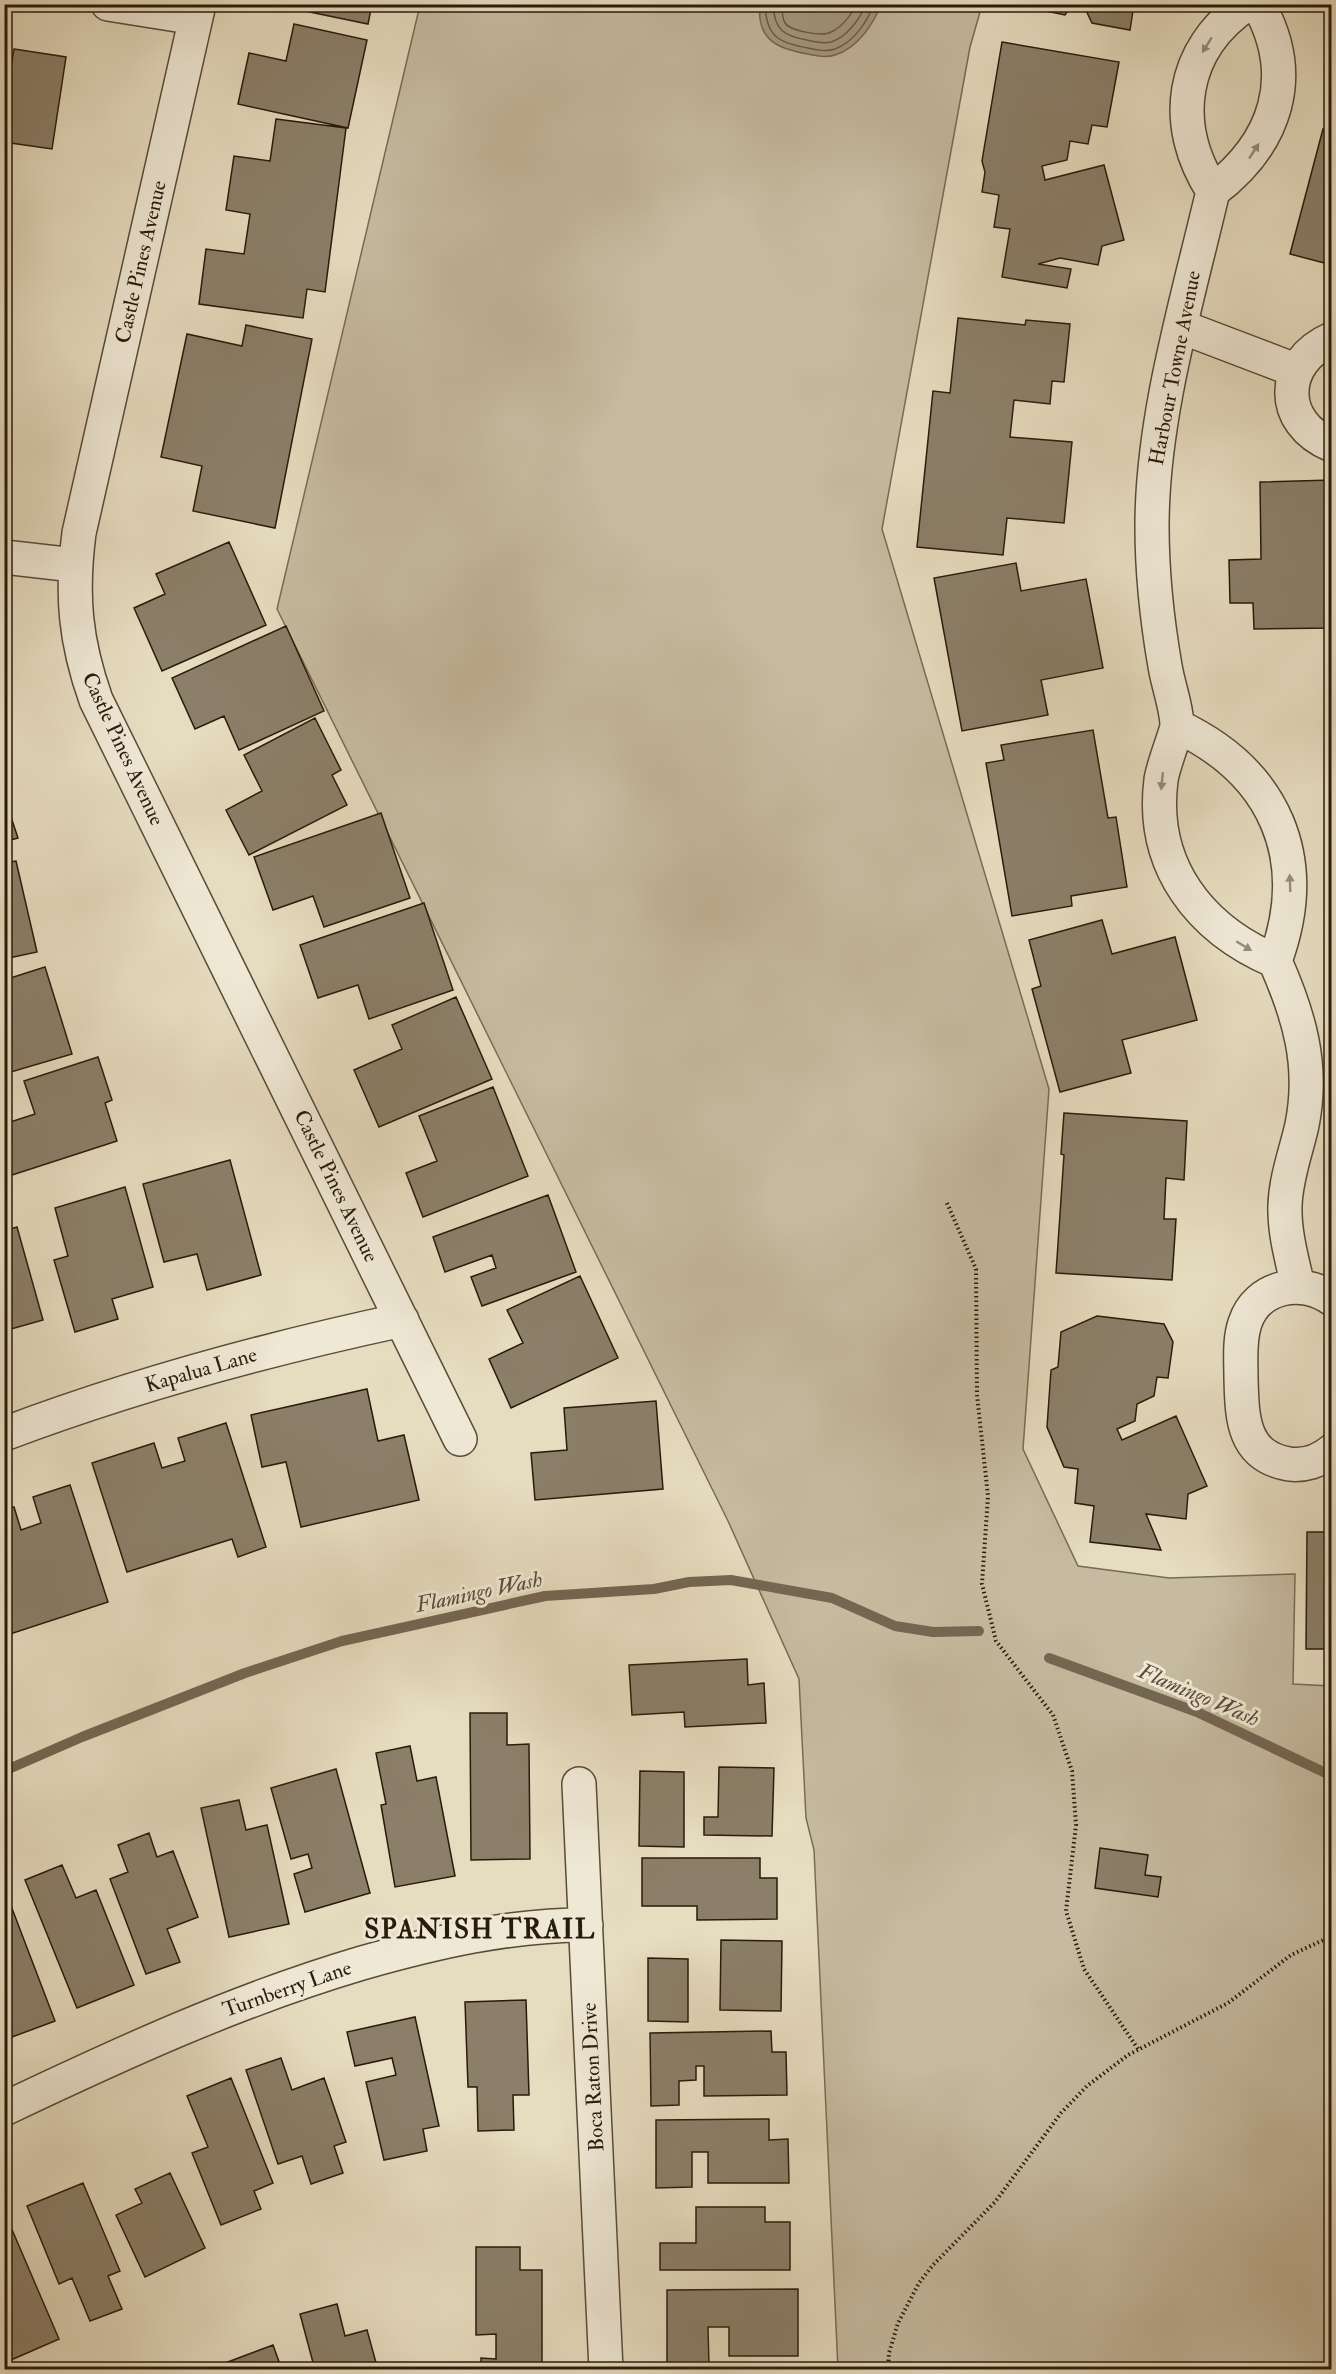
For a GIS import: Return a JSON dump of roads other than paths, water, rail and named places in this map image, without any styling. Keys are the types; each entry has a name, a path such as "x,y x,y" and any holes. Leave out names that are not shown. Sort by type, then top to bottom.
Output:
{"street":[{"path":"108,4 198,11"},
{"path":"1248,4 1232,15 1214,34 1200,56 1190,81 1186,104 1191,150 1213,191 1234,175 1252,155 1266,132 1275,107 1278,85 1276,51 1266,19 1258,4"},
{"name":"Castle Pines Avenue","path":"198,11 79,533 74,565 73,597 77,633 84,667 96,700 460,1439"},
{"name":"Harbour Towne Avenue","path":"1177,726 1162,645 1153,567 1153,484 1160,426 1213,191"},
{"path":"1182,327 1295,370"},
{"path":"1332,339 1318,345 1305,356 1295,370 1291,387 1292,404 1299,420 1310,433 1332,446"},
{"path":"4,556 74,565"},
{"path":"1275,961 1249,949 1217,927 1185,891 1172,865 1163,837 1160,809 1161,780 1167,752 1177,726 1204,738 1229,756 1250,777 1267,802 1279,827 1287,853 1290,899 1285,935 1275,961 1301,1026 1307,1076 1304,1109 1288,1176 1285,1205 1286,1224 1298,1286"},
{"path":"1332,1299 1314,1289 1298,1286 1281,1288 1265,1296 1253,1308 1245,1323 1241,1340 1244,1425 1251,1441 1263,1453 1278,1462 1295,1465 1312,1462 1332,1451"},
{"name":"Kapalua Lane","path":"4,1434 193,1371 320,1338 402,1320"},
{"name":"Boca Raton Drive","path":"579,1784 606,2370"},
{"name":"Turnberry Lane","path":"4,2109 186,2024 319,1976 471,1935 531,1926 586,1925"}],"water":[{"path":"760,4 881,5 874,20 858,41 843,52 825,57 797,52 771,41 762,26"}],"waterway":[{"name":"Flamingo Wash","path":"4,1771 82,1737 245,1673 342,1641 545,1596 654,1589 689,1582 731,1580 832,1598 895,1626 933,1632 979,1631"},
{"name":"Flamingo Wash","path":"1049,1658 1197,1712 1332,1776"}],"district":[{"name":"SPANISH TRAIL","path":"480,1929"}]}
